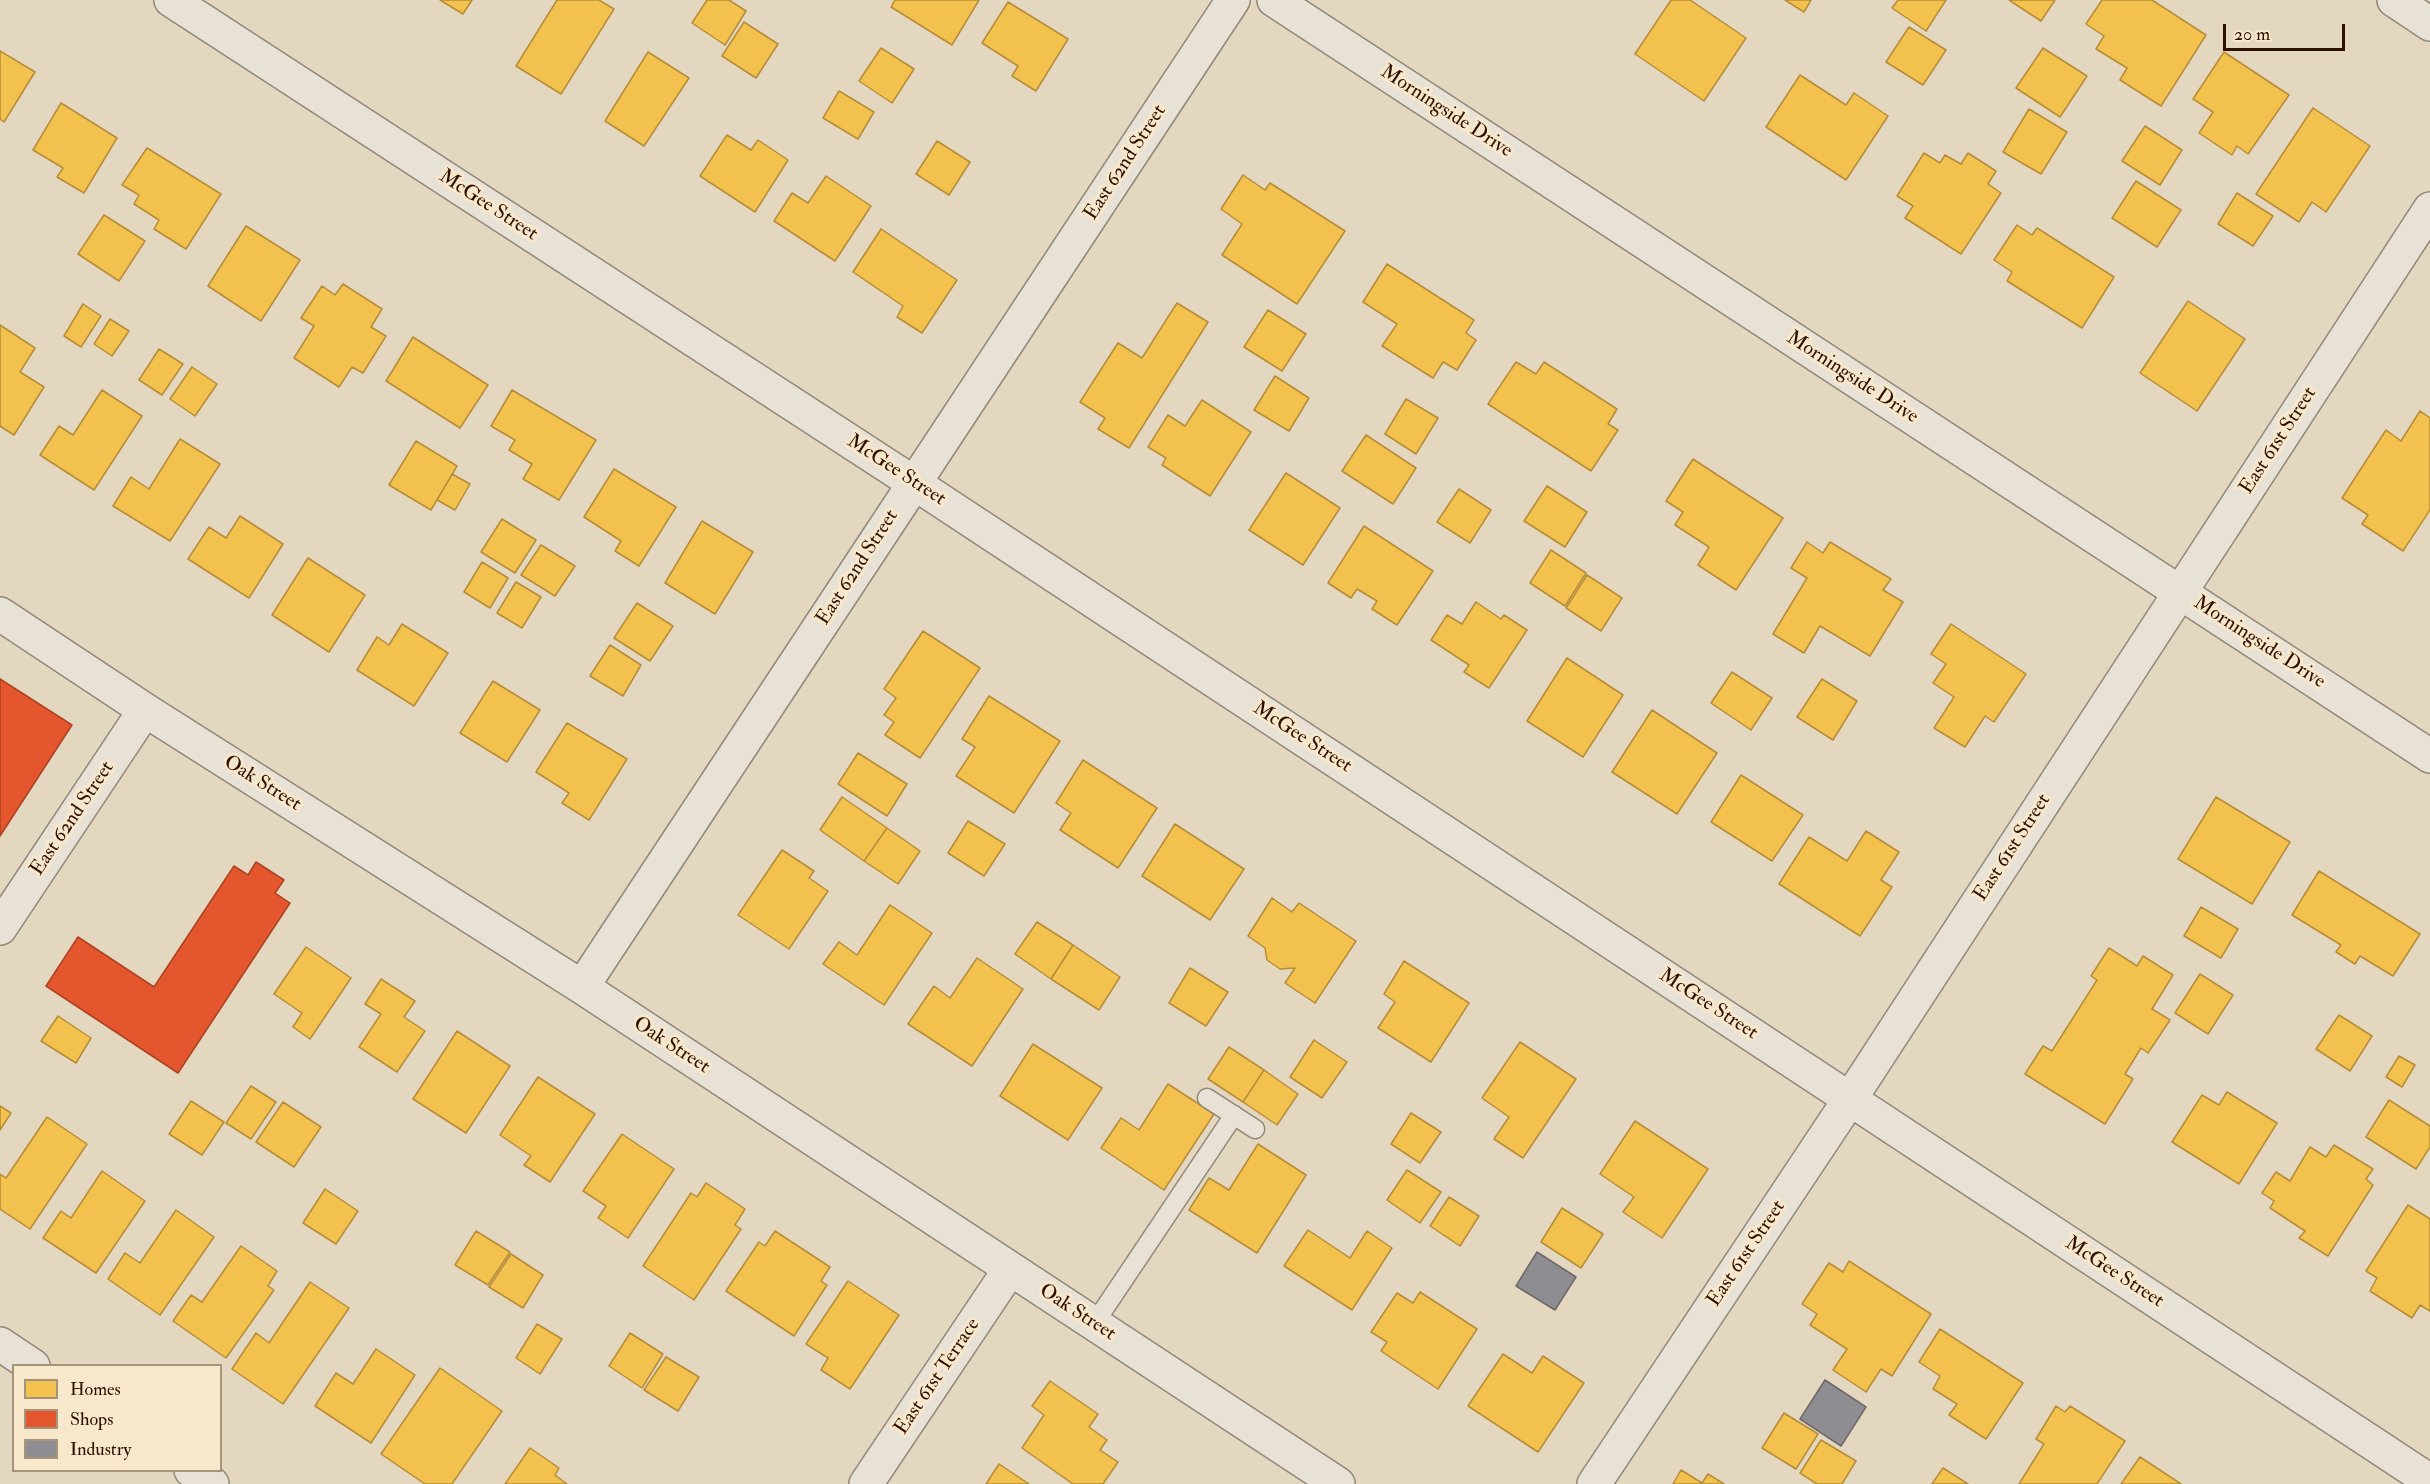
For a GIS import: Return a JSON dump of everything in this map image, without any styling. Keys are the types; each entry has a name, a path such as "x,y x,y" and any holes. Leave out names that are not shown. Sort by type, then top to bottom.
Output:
{"street":[{"name":"McGee Street","path":"171,0 914,483 2430,1481"},
{"name":"East 62nd Street","path":"582,987 1233,0"},
{"name":"Morningside Drive","path":"1274,0 2430,756"},
{"path":"2394,0 2430,24"},
{"name":"East 61st Street","path":"1594,1484 1850,1099 2430,209"},
{"name":"Oak Street","path":"0,614 145,710 582,987 1338,1484"},
{"name":"East 62nd Street","path":"0,928 145,710"},
{"name":"East 61st Terrace","path":"866,1484 1010,1269"},
{"path":"0,1344 31,1364"},
{"path":"194,1472 212,1484"}],"lane":[{"path":"1207,1098 1255,1129"},
{"path":"1094,1324 1233,1115"}],"building: Homes":[{"path":"440,0 472,0 463,14"},
{"path":"557,0 599,0 614,9 561,94 516,66"},
{"path":"707,0 729,0 746,11 725,45 692,23"},
{"path":"895,0 979,0 952,45 891,7"},
{"path":"1671,0 1690,0 1746,38 1704,101 1635,54"},
{"path":"1785,0 1811,0 1804,12"},
{"path":"1898,0 1946,0 1926,31 1892,8"},
{"path":"2009,0 2055,0 2041,21"},
{"path":"2102,0 2152,0 2206,35 2161,106 2120,80 2127,68 2096,49 2104,36 2086,24"},
{"path":"1008,2 1068,39 1036,91 1012,76 1018,66 982,43"},
{"path":"744,22 778,44 756,78 722,56"},
{"path":"1909,27 1946,50 1923,85 1886,62"},
{"path":"881,48 914,69 892,103 859,81"},
{"path":"2043,48 2087,76 2060,117 2016,88"},
{"path":"0,51 35,72 4,122 0,119"},
{"path":"648,52 689,78 644,146 605,121"},
{"path":"2224,52 2289,95 2248,154 2237,146 2232,155 2199,133 2213,112 2193,99"},
{"path":"1800,75 1846,105 1854,93 1888,116 1846,180 1766,127"},
{"path":"839,91 874,112 858,139 823,118"},
{"path":"61,103 117,138 84,193 57,177 63,168 33,150"},
{"path":"2313,108 2370,146 2326,212 2312,202 2299,222 2256,194"},
{"path":"2029,109 2067,132 2041,174 2003,152"},
{"path":"2145,126 2182,150 2160,185 2122,161"},
{"path":"727,135 751,150 758,140 788,160 755,212 700,176"},
{"path":"937,141 970,162 949,195 916,174"},
{"path":"147,148 221,194 186,249 154,229 159,220 134,204 139,195 122,185"},
{"path":"1924,153 1940,163 1945,155 1961,164 1968,153 1996,171 1988,184 2001,193 1961,254 1905,218 1913,206 1897,196"},
{"path":"1243,175 1265,190 1270,183 1345,231 1297,304 1222,255 1242,224 1221,209"},
{"path":"826,176 871,206 835,261 774,221 792,193 808,203"},
{"path":"2136,181 2181,210 2157,247 2112,218"},
{"path":"2237,193 2273,216 2253,246 2218,224"},
{"path":"104,215 145,241 119,281 78,254"},
{"path":"2017,225 2032,235 2037,228 2114,277 2082,328 2007,281 2012,272 1994,260"},
{"path":"246,226 300,260 261,321 208,286"},
{"path":"881,229 957,280 922,333 897,317 903,306 853,272"},
{"path":"1387,264 1474,320 1466,333 1476,340 1457,370 1443,362 1433,378 1382,346 1397,324 1363,302"},
{"path":"343,284 382,309 371,327 386,336 363,373 352,367 339,387 294,358 314,326 301,318 322,286 335,295"},
{"path":"2188,301 2245,339 2197,411 2140,373"},
{"path":"1177,303 1208,322 1129,448 1098,429 1105,418 1080,402 1118,343 1142,358"},
{"path":"83,304 101,316 81,347 64,336"},
{"path":"1268,310 1306,334 1282,371 1244,347"},
{"path":"110,319 129,331 112,356 94,344"},
{"path":"0,325 35,348 20,372 44,387 14,435 0,426"},
{"path":"413,337 488,385 460,428 386,381"},
{"path":"159,349 183,364 162,395 139,380"},
{"path":"1516,362 1536,374 1544,362 1617,409 1608,424 1618,430 1591,471 1488,404"},
{"path":"192,367 217,384 195,416 170,399"},
{"path":"1275,376 1309,398 1289,431 1254,410"},
{"path":"102,390 142,416 94,490 40,455 59,426 73,435"},
{"path":"512,390 596,440 559,500 523,479 532,464 509,450 515,440 491,426"},
{"path":"1406,399 1438,418 1416,454 1385,434"},
{"path":"1202,400 1251,432 1210,496 1162,465 1166,458 1148,447 1168,415 1185,426"},
{"path":"2420,411 2430,418 2430,510 2403,551 2362,524 2368,515 2342,498 2386,430 2401,441"},
{"path":"1366,435 1416,468 1393,504 1342,471"},
{"path":"180,439 220,464 170,541 113,506 131,477 149,489"},
{"path":"416,441 457,466 431,510 389,485"},
{"path":"1693,459 1783,518 1736,590 1698,565 1709,547 1675,525 1683,512 1666,501"},
{"path":"614,469 676,507 639,566 615,551 621,541 584,517"},
{"path":"1286,473 1340,508 1303,565 1249,530"},
{"path":"452,474 470,484 455,510 437,500"},
{"path":"1547,486 1587,512 1565,547 1524,521"},
{"path":"1459,489 1491,510 1470,543 1437,522"},
{"path":"240,516 283,544 249,598 188,559 209,527 226,538"},
{"path":"502,519 536,540 515,573 481,552"},
{"path":"702,521 753,552 715,614 665,583"},
{"path":"1364,526 1433,571 1397,625 1372,609 1377,601 1357,589 1351,598 1328,583"},
{"path":"1807,542 1823,553 1830,542 1891,579 1883,590 1903,602 1870,656 1820,626 1804,653 1773,634 1807,578 1791,568"},
{"path":"541,545 575,566 555,596 521,575"},
{"path":"1551,550 1586,573 1565,606 1530,583"},
{"path":"308,558 365,595 329,652 272,615"},
{"path":"482,562 508,578 490,608 464,592"},
{"path":"1587,575 1622,598 1601,631 1566,608"},
{"path":"516,582 541,597 522,628 497,613"},
{"path":"1476,602 1501,619 1504,615 1527,630 1489,688 1464,672 1469,665 1431,640 1447,615 1462,624"},
{"path":"637,603 673,626 650,661 614,638"},
{"path":"402,624 448,653 414,706 357,670 377,637 389,645"},
{"path":"1951,624 2026,674 1994,722 1985,716 1965,747 1934,728 1954,697 1933,683 1946,664 1931,654"},
{"path":"923,631 980,668 920,758 885,735 894,722 884,715 896,698 884,689"},
{"path":"610,645 641,665 623,696 590,676"},
{"path":"1567,658 1623,695 1583,757 1527,721"},
{"path":"1732,672 1772,698 1751,730 1711,703"},
{"path":"1822,679 1857,701 1833,740 1797,717"},
{"path":"493,681 540,710 507,762 460,733"},
{"path":"989,696 1060,741 1014,813 956,776 975,747 962,739"},
{"path":"1652,710 1717,753 1677,814 1612,772"},
{"path":"567,723 627,759 589,820 562,803 569,793 536,772"},
{"path":"858,753 907,784 887,816 838,784"},
{"path":"1083,760 1157,808 1118,868 1060,830 1071,813 1056,803"},
{"path":"1741,775 1803,815 1772,861 1711,822"},
{"path":"842,797 887,828 864,861 820,830"},
{"path":"2216,797 2290,842 2252,904 2178,859"},
{"path":"968,821 1005,844 984,876 948,853"},
{"path":"1175,824 1244,869 1210,920 1142,876"},
{"path":"887,828 920,851 898,884 864,861"},
{"path":"1866,831 1899,852 1881,880 1892,887 1860,936 1779,884 1809,837 1847,861"},
{"path":"782,850 814,871 809,878 828,891 789,949 738,915"},
{"path":"2319,871 2420,934 2393,976 2360,956 2355,964 2336,952 2341,945 2292,915"},
{"path":"1272,898 1292,912 1299,903 1356,941 1315,1003 1285,983 1295,968 1280,969 1267,960 1265,948 1248,936"},
{"path":"890,905 932,933 884,1005 823,964 839,942 857,955"},
{"path":"2201,907 2238,929 2221,958 2184,936"},
{"path":"1037,922 1073,945 1051,979 1015,954"},
{"path":"1073,945 1120,977 1099,1010 1051,979"},
{"path":"306,947 351,978 310,1039 293,1027 302,1013 274,994"},
{"path":"2109,948 2137,966 2143,956 2173,975 2152,1009 2170,1020 2148,1053 2141,1048 2125,1074 2133,1079 2105,1124 2025,1074 2043,1046 2052,1051 2097,980 2091,976"},
{"path":"977,958 1023,989 972,1066 908,1024 934,986 950,998"},
{"path":"1404,961 1469,1003 1431,1062 1378,1028 1395,1002 1384,994"},
{"path":"1190,968 1228,992 1206,1026 1169,1003"},
{"path":"2200,974 2233,995 2208,1034 2175,1013"},
{"path":"381,979 415,1001 404,1017 425,1031 397,1072 359,1047 381,1014 365,1004"},
{"path":"2339,1015 2372,1036 2350,1071 2316,1049"},
{"path":"58,1016 91,1038 76,1063 41,1041"},
{"path":"457,1031 510,1066 466,1133 413,1099"},
{"path":"1314,1040 1347,1062 1322,1098 1290,1077"},
{"path":"1520,1042 1576,1079 1523,1158 1494,1139 1509,1117 1482,1098"},
{"path":"1033,1044 1102,1088 1068,1140 1000,1096"},
{"path":"1229,1047 1264,1070 1243,1102 1208,1079"},
{"path":"2399,1056 2415,1065 2402,1087 2386,1077"},
{"path":"1264,1070 1298,1094 1277,1125 1243,1102"},
{"path":"538,1077 595,1114 550,1182 524,1165 531,1156 500,1135"},
{"path":"1168,1084 1214,1114 1164,1190 1101,1148 1121,1118 1139,1130"},
{"path":"251,1086 276,1102 251,1139 226,1123"},
{"path":"2227,1092 2277,1123 2239,1184 2172,1142 2202,1095 2219,1105"},
{"path":"2389,1100 2430,1126 2430,1147 2416,1169 2366,1137"},
{"path":"191,1101 224,1122 202,1155 169,1134"},
{"path":"283,1102 321,1127 294,1167 256,1142"},
{"path":"0,1106 11,1113 0,1130"},
{"path":"1411,1113 1441,1132 1420,1163 1391,1144"},
{"path":"47,1117 87,1144 30,1229 0,1209 0,1174 6,1178"},
{"path":"1635,1121 1708,1169 1662,1238 1623,1212 1634,1197 1600,1174"},
{"path":"622,1134 674,1169 628,1238 598,1218 606,1206 583,1191"},
{"path":"1258,1144 1306,1175 1257,1253 1189,1210 1209,1178 1229,1190"},
{"path":"2334,1145 2373,1169 2366,1179 2373,1185 2328,1256 2299,1238 2305,1231 2270,1208 2274,1201 2262,1193 2276,1172 2290,1181 2310,1147 2326,1157"},
{"path":"1407,1170 1441,1192 1420,1223 1387,1200"},
{"path":"102,1171 145,1201 96,1273 43,1238 61,1211 71,1218"},
{"path":"706,1183 745,1209 735,1225 741,1229 694,1300 643,1266 691,1193 697,1197"},
{"path":"325,1189 358,1211 336,1244 303,1223"},
{"path":"1449,1197 1479,1216 1460,1246 1430,1226"},
{"path":"2408,1205 2430,1219 2430,1311 2420,1305 2412,1318 2370,1291 2377,1278 2366,1271"},
{"path":"1562,1208 1603,1234 1581,1268 1541,1242"},
{"path":"176,1210 214,1237 160,1315 108,1279 125,1253 140,1263"},
{"path":"1308,1230 1350,1258 1367,1231 1392,1248 1352,1310 1284,1266"},
{"path":"476,1231 510,1252 488,1285 455,1265"},
{"path":"775,1231 830,1267 821,1281 827,1285 794,1336 726,1291 759,1242 765,1246"},
{"path":"241,1246 277,1271 268,1286 274,1290 226,1358 173,1321 191,1295 202,1302"},
{"path":"511,1254 543,1275 523,1308 489,1287"},
{"path":"1849,1261 1931,1314 1892,1376 1881,1369 1866,1392 1833,1370 1847,1349 1810,1325 1817,1314 1802,1304 1829,1263 1843,1272"},
{"path":"848,1281 899,1315 850,1389 821,1370 828,1358 806,1344"},
{"path":"310,1282 349,1308 283,1404 232,1369 256,1333 269,1343"},
{"path":"1420,1292 1477,1329 1438,1389 1381,1351 1387,1342 1371,1332 1397,1293 1413,1303"},
{"path":"537,1324 562,1339 540,1374 516,1358"},
{"path":"1940,1329 2023,1383 1986,1439 1949,1415 1957,1404 1933,1389 1940,1376 1919,1362"},
{"path":"630,1333 663,1354 642,1388 609,1366"},
{"path":"376,1349 415,1375 371,1443 315,1406 336,1373 353,1384"},
{"path":"1503,1354 1532,1373 1543,1356 1584,1383 1538,1452 1468,1406"},
{"path":"666,1357 699,1377 678,1411 644,1390"},
{"path":"440,1368 502,1411 452,1484 425,1484 381,1454"},
{"path":"1050,1381 1098,1414 1089,1427 1107,1440 1100,1450 1118,1462 1103,1484 1073,1484 1022,1448 1044,1415 1032,1406"},
{"path":"2056,1406 2065,1412 2070,1406 2125,1441 2097,1484 2019,1484 2044,1444 2036,1439"},
{"path":"1784,1413 1818,1434 1796,1469 1762,1448"},
{"path":"1821,1440 1856,1461 1842,1484 1817,1484 1800,1473"},
{"path":"530,1448 559,1468 555,1475 567,1484 505,1484"},
{"path":"2140,1457 2181,1484 2121,1484"},
{"path":"999,1464 1029,1484 986,1484"},
{"path":"1943,1468 1968,1484 1932,1484"},
{"path":"1681,1470 1702,1483 1708,1474 1724,1484 1673,1484"}],"building: Shops":[{"path":"0,679 72,725 0,836"},
{"path":"256,862 284,880 275,893 290,903 178,1073 46,986 78,937 154,987 234,866 248,875"}],"building: Industry":[{"path":"1537,1252 1576,1277 1555,1310 1516,1286"},
{"path":"1825,1380 1866,1407 1841,1446 1800,1419"}]}
